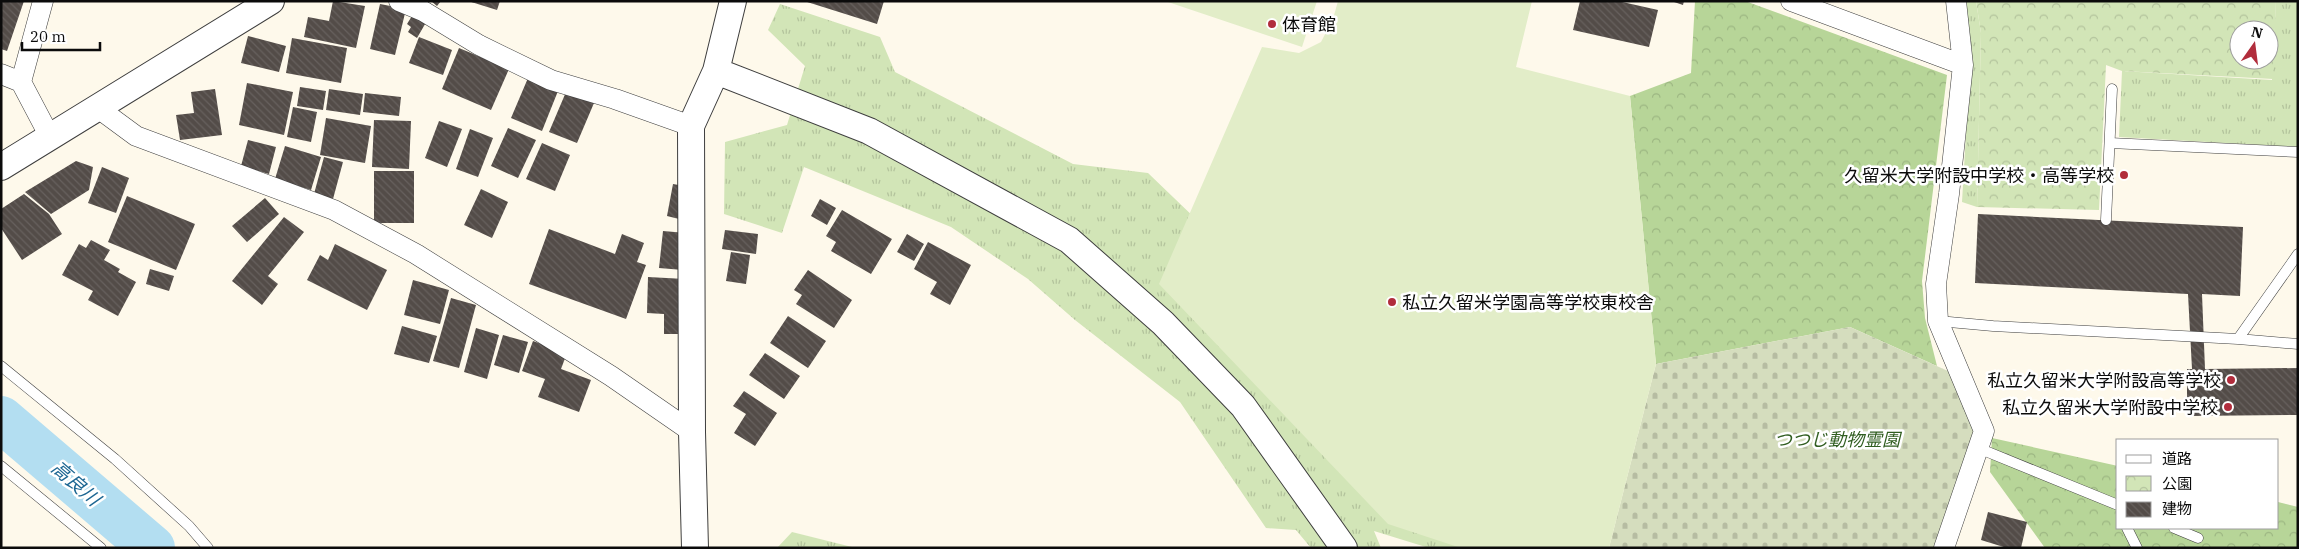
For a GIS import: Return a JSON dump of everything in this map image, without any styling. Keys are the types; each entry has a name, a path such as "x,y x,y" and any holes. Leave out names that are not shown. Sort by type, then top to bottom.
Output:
{"street":[{"path":"21,82 43,1"},
{"path":"1,168 271,1"},
{"path":"399,1 422,11 479,45 551,80 615,99 691,126"},
{"path":"695,548 692,432 691,126 716,71 733,1"},
{"path":"1791,1 1963,65"},
{"path":"1944,548 1984,431 1938,321 1936,284 1949,194 1963,65 1956,1"},
{"path":"716,71 868,132 1069,240 1163,323 1243,406 1344,548"},
{"path":"1,74 21,82 50,137"},
{"path":"98,108 136,136 334,210 416,254 611,376 692,432"}],"lane":[{"path":"2106,220 2112,89"},
{"path":"2110,143 2298,152"},
{"path":"2238,340 2298,254"},
{"path":"1938,321 2298,344"},
{"path":"1,366 115,459 190,526 208,548"},
{"path":"1978,448 2116,506"},
{"path":"1,466 101,548"},
{"path":"2128,529 2137,548"},
{"path":"2176,529 2198,538"}],"green space":[{"name":"体育館","path":"1165,1 1317,1 1302,47"},
{"name":"私立久留米学園高等学校東校舎","path":"1338,1 1532,1 1516,67 1630,96 1656,364 1609,548 1461,548 1388,524 1159,284 1262,47 1299,53 1321,42 1333,19"},
{"path":"1695,1 1745,1 1947,75 1922,281 1925,318 1937,366 1850,327 1656,364 1630,96 1691,73"},
{"path":"1961,1 1976,1 1981,33 1977,207 1962,202 1970,66"},
{"path":"1976,1 2276,1 2275,20 2229,20 2229,70 2273,70 2273,79 2122,71 2106,65 2099,210 1977,207 1981,33"},
{"path":"2276,1 2298,1 2298,147 2119,137 2122,71 2272,80 2273,70 2279,70 2279,20 2275,20"},
{"path":"780,4 880,37 895,72 1073,164 1148,173 1275,295 1553,548 1429,548 1374,531 1381,548 1311,548 1296,530 1266,528 1180,402 1075,320 1028,279 951,227 804,167 782,233 724,214 725,142 787,125 805,66 768,30"},
{"name":"つつじ動物霊園","path":"1850,327 1959,376 1984,431 1943,548 1609,548 1656,364"},
{"path":"1992,438 2116,466 2116,529 2279,529 2279,502 2298,507 2298,548 2045,548 1990,472"},
{"path":"792,532 856,548 777,548"}],"building":[{"path":"1,1 24,1 7,51 1,49"},
{"path":"333,1 365,6 356,48 304,37 308,17 329,21"},
{"path":"431,1 441,1 437,6"},
{"path":"468,1 500,1 497,10"},
{"path":"804,1 884,1 877,24"},
{"path":"1580,1 1618,1 1658,10 1649,47 1573,30"},
{"path":"1671,1 1684,1 1683,5"},
{"path":"380,4 406,9 395,55 370,49"},
{"path":"415,11 428,19 417,38 408,32 411,27 407,24"},
{"path":"248,36 286,46 279,72 241,63"},
{"path":"419,37 452,50 443,75 409,63"},
{"path":"292,38 347,48 341,83 286,73"},
{"path":"459,48 509,69 491,110 442,89"},
{"path":"528,78 558,91 542,131 511,118"},
{"path":"247,83 293,92 284,135 239,125"},
{"path":"300,87 326,91 323,110 297,106"},
{"path":"215,89 222,135 180,140 176,115 194,113 191,92"},
{"path":"329,89 363,94 360,115 326,110"},
{"path":"566,92 594,103 577,143 549,132"},
{"path":"365,93 401,97 399,116 363,112"},
{"path":"293,107 317,112 311,142 287,137"},
{"path":"326,118 371,126 365,163 320,155"},
{"path":"374,120 411,121 409,169 372,167"},
{"path":"439,121 462,129 447,167 425,158"},
{"path":"508,128 536,140 518,178 491,166"},
{"path":"470,129 493,138 478,177 456,169"},
{"path":"248,140 276,147 269,174 241,166"},
{"path":"542,143 570,155 555,191 526,179"},
{"path":"285,146 321,157 311,190 275,179"},
{"path":"324,157 343,162 333,199 314,194"},
{"path":"76,161 93,167 89,190 51,214 25,192"},
{"path":"102,167 129,178 116,213 88,203"},
{"path":"374,171 414,171 414,223 374,223"},
{"path":"673,184 690,187 683,220 667,216"},
{"path":"481,189 508,202 492,238 464,225"},
{"path":"24,194 49,214 62,234 22,260 1,228 1,209"},
{"path":"127,196 195,224 176,270 108,242"},
{"path":"265,198 279,214 247,242 232,226"},
{"path":"820,199 836,208 827,225 811,216"},
{"path":"842,210 892,239 871,274 831,251 836,242 826,236"},
{"path":"1978,214 2243,227 2240,296 2202,294 2205,369 2298,368 2298,415 2187,416 2187,369 2192,369 2188,294 1975,283"},
{"path":"284,217 304,232 268,276 278,284 262,305 232,281"},
{"path":"549,229 615,254 622,234 644,243 637,262 646,265 626,319 529,284"},
{"path":"725,230 758,234 756,254 722,249"},
{"path":"663,231 686,233 683,270 659,268"},
{"path":"907,234 924,244 914,261 897,252"},
{"path":"91,240 110,250 104,260 120,269 118,272 136,282 118,316 88,300 93,291 62,275 79,244 86,248"},
{"path":"928,242 971,265 950,305 930,294 937,282 914,269"},
{"path":"335,244 387,270 367,310 307,280 320,255 328,260"},
{"path":"731,252 750,255 746,284 726,281"},
{"path":"150,269 174,276 169,291 146,284"},
{"path":"808,270 852,300 834,328 796,304 802,295 794,290"},
{"path":"648,277 685,279 684,334 664,334 664,314 647,313"},
{"path":"413,280 449,290 440,324 404,315"},
{"path":"451,298 476,305 459,368 433,361"},
{"path":"788,316 826,341 808,368 770,343"},
{"path":"402,326 437,336 429,363 394,354"},
{"path":"476,328 499,335 487,379 464,372"},
{"path":"503,335 528,342 519,373 494,365"},
{"path":"533,341 567,353 561,369 591,380 579,412 538,397 545,379 522,371"},
{"path":"765,353 800,376 784,399 749,375"},
{"path":"744,391 777,413 755,446 734,433 746,414 733,406"},
{"path":"1988,512 2027,522 2021,548 2007,548 1981,540"}],"waterway":[{"name":"高良川","path":"1,419 152,548"}],"place":[{"name":"体育館","path":"1272,24"},
{"name":"久留米大学附設中学校・高等学校","path":"2124,175"},
{"name":"私立久留米学園高等学校東校舎","path":"1392,302"},
{"name":"私立久留米大学附設高等学校","path":"2231,380"},
{"name":"私立久留米大学附設中学校","path":"2228,407"}]}
